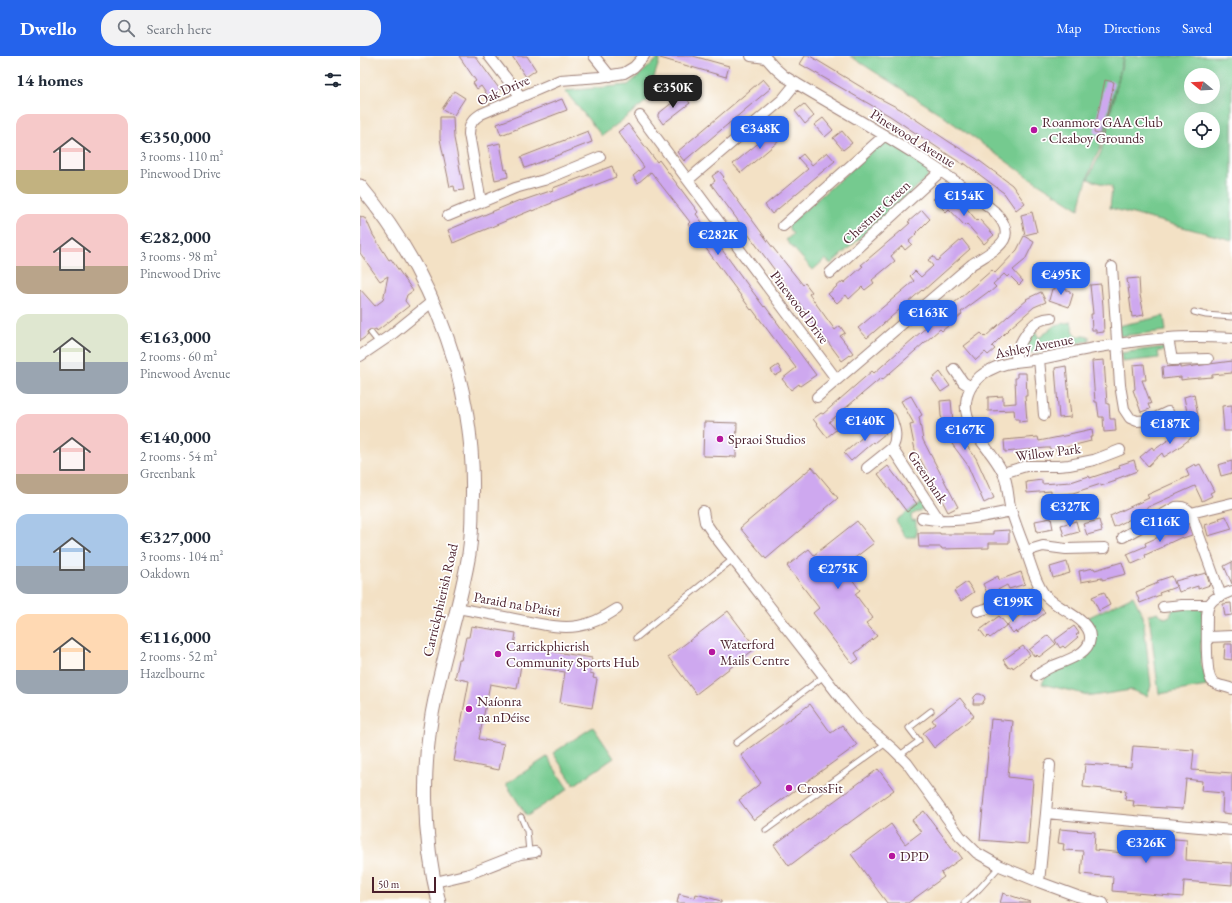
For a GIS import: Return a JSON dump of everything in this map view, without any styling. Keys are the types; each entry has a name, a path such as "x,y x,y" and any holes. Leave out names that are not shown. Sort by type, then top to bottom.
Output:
{"street":[{"path":"489,56 521,97"},
{"path":"594,56 610,76"},
{"name":"Oak Drive","path":"481,202 470,139 470,126 473,120 482,114 560,80 610,76 627,72 644,56"},
{"path":"751,56 766,57"},
{"name":"Pinewood Avenue","path":"766,57 779,72 941,171 988,206 998,216 1004,227 1005,234 1002,242 992,253 971,265 817,397"},
{"path":"688,180 783,99 796,83"},
{"name":"Pinewood Drive","path":"640,116 837,380"},
{"path":"783,226 884,135"},
{"path":"448,216 600,157"},
{"name":"Chestnut Green","path":"830,273 941,171"},
{"name":"Carrickphierish Road","path":"360,186 402,242 433,301 446,333 458,374 467,412 471,442 473,468 472,522 469,552 435,696 426,757 425,784 427,822 434,882 440,903"},
{"path":"1112,267 1116,345 1122,401 1128,416 1133,420 1146,421 1157,418 1168,412"},
{"path":"360,356 379,344 433,301"},
{"path":"1016,361 1018,347 1032,327 1040,320 1051,318"},
{"path":"1168,338 1172,360 1208,359"},
{"name":"Ashley Avenue","path":"971,387 979,377 988,371 998,366 1016,361 1039,359 1116,345 1168,338 1232,338"},
{"path":"1039,359 1044,415"},
{"path":"954,369 963,382 971,387 966,402 968,420 1003,473 1011,511 1040,588 1046,597 1078,618 1089,631 1090,637 1088,644 1082,651 1073,658 1054,665 1037,675"},
{"name":"Greenbank","path":"867,468 892,448 894,444 895,433 891,418"},
{"name":"Greenbank","path":"892,448 940,521"},
{"name":"Willow Park","path":"1003,473 1026,466 1069,465 1094,460 1120,450"},
{"path":"1191,513 1232,503"},
{"path":"1122,537 1176,507 1184,507 1188,509 1191,513 1221,596"},
{"path":"703,511 707,526 856,717 900,755 965,843 977,853 1000,866 1077,896 1103,903"},
{"name":"Greenbank","path":"922,518 940,521 958,520 1011,511"},
{"path":"1026,551 1043,546 1066,549 1105,548"},
{"path":"978,610 1023,599 1040,588"},
{"path":"1232,591 1212,600 1208,605 1209,677 1214,683 1232,689"},
{"path":"1164,607 1208,605"},
{"name":"Paraid na bPaisti","path":"457,608 545,625 568,627 594,622 602,619 617,609"},
{"path":"1208,637 1232,636"},
{"path":"1039,882 1050,765"},
{"path":"1046,813 1232,830"},
{"path":"434,882 469,874 514,856 532,852"}],"lane":[{"path":"1194,312 1232,318"},
{"path":"371,333 379,344"},
{"path":"636,638 733,559"},
{"path":"736,743 824,676"},
{"path":"900,755 919,741 909,728 930,711"},
{"path":"766,830 886,743"},
{"path":"521,817 527,831 532,852"},
{"path":"964,903 979,890 1000,866"}],"green space":[{"path":"661,56 654,77 662,89 602,136 565,91 628,85"},
{"name":"Roanmore GAA Club - Cleaboy Grounds","path":"850,56 1119,56 1123,58 1100,149 1093,163 1079,209 1024,174 936,111"},
{"path":"1124,56 1232,56 1232,240 1110,208 1112,187 1088,179 1101,152"},
{"path":"885,140 930,168 928,177 831,264 825,259 813,270 786,240 793,234 789,229 789,224"},
{"path":"1164,316 1166,331 1120,336 1118,326"},
{"path":"1071,322 1074,332 1078,336 1089,336 1089,341 1051,348 1039,352 1029,353 1020,351 1035,331 1039,338 1055,325"},
{"path":"1164,347 1164,351 1158,351 1159,358 1122,362 1121,353"},
{"path":"923,501 927,507 925,511 922,510 911,515 912,521 916,520 916,537 905,537 896,520"},
{"path":"1133,596 1143,616 1151,686 1147,696 1131,690 1092,696 1042,684 1049,670 1075,661 1095,643 1093,632 1085,619"},
{"path":"1173,609 1203,609 1204,640 1201,640 1201,667 1203,667 1207,686 1159,694 1149,615 1157,612 1165,618 1170,616"},
{"path":"593,727 614,758 574,785 553,753"},
{"path":"547,757 568,789 527,816 506,784"}],"building":[{"path":"459,56 475,56 501,91 490,99 481,86 477,89 473,83 476,81"},
{"path":"512,56 527,56 536,70 526,77"},
{"path":"660,56 693,56 729,66 726,77 660,58"},
{"path":"805,56 810,56 900,109 977,159 1012,185 1025,203 1016,210 1004,193 964,163 964,165 890,116 800,64"},
{"path":"763,79 771,88 684,161 677,152"},
{"path":"1105,80 1114,82 1103,135 1094,133"},
{"path":"454,91 465,98 454,115 442,109"},
{"path":"683,94 690,103 663,124 658,117 658,114"},
{"path":"562,99 567,110 501,135 497,124"},
{"path":"804,104 814,116 805,124 795,111"},
{"path":"440,117 453,117 454,138 464,190 455,191 454,186 450,187 440,139"},
{"path":"823,118 833,130 825,137 814,125"},
{"path":"628,124 657,162 659,160 698,212 696,214 816,375 800,386 799,384 791,390 782,379 796,368 752,309 751,310 688,224 690,222 651,172 638,183 633,176 644,167 618,132"},
{"path":"779,126 786,135 741,173 733,164"},
{"path":"588,131 592,142 525,168 521,157"},
{"path":"842,131 852,143 843,150 833,138"},
{"path":"500,143 505,170 507,169 508,177 495,180 488,146"},
{"path":"827,152 835,161 772,214 765,205 808,169 798,158 803,154 812,165"},
{"path":"612,166 616,177 453,243 448,230 520,200 521,201 553,190 553,188"},
{"path":"719,171 724,177 722,179 770,244 803,285 805,283 812,292 809,294 835,330 840,326 845,333 840,336 853,353 842,361 711,184 715,181 712,176"},
{"path":"943,190 958,208 963,204 977,221 979,219 994,235 984,244 967,224 965,226 949,209 946,212 933,199"},
{"path":"922,210 930,219 909,241 912,244 905,250 902,246 891,256 895,261 872,280 874,283 865,290 862,287 849,299 846,295 837,303 828,294 843,281 844,283 863,266 861,265 910,223 908,222"},
{"path":"1032,212 1037,232 1025,235 1021,215"},
{"path":"360,216 366,219 373,235 389,260 391,259 413,291 407,295 405,301 409,306 377,331 376,329 369,330 367,332 368,335 360,341 360,289 375,306 383,300 388,276 380,281 360,253"},
{"path":"1024,236 1034,242 1025,260 1013,270 1023,281 1019,285 1009,275 1007,277 1004,274 993,284 996,287 989,293 988,292 961,312 962,314 942,331 940,329 882,380 881,378 829,422 836,430 827,437 813,419 821,413 823,414 872,371 874,373 992,270 995,273 1017,250"},
{"path":"962,239 970,249 867,338 858,328 914,281 910,276 915,271 921,277 933,266 928,260 933,256 937,261"},
{"path":"1139,278 1140,295 1144,315 1132,317 1127,279"},
{"path":"1101,284 1104,332 1096,333 1096,330 1092,330 1091,314 1093,314 1090,285"},
{"path":"1055,286 1070,291 1070,293 1073,294 1069,307 1049,300 1052,289 1055,289"},
{"path":"1041,292 1046,302 1034,307 1010,328 992,346 995,349 988,355 985,352 976,360 964,346 981,333 985,337 1027,300 1026,299"},
{"path":"1104,360 1107,404 1109,404 1110,419 1115,419 1116,431 1104,432 1103,417 1099,417 1097,402 1095,402 1092,361"},
{"path":"1232,361 1232,373 1212,375 1212,377 1181,380 1181,377 1163,379 1162,367 1180,366 1180,368"},
{"path":"1144,364 1146,380 1142,380 1151,404 1148,404 1150,409 1141,412 1133,390 1135,389 1133,365"},
{"path":"778,365 782,372 775,376 771,370"},
{"path":"1066,366 1071,417 1059,418 1055,368"},
{"path":"940,372 950,386 941,392 932,379"},
{"path":"1017,373 1026,373 1027,396 1025,396 1027,421 1019,422 1019,419 1015,419 1014,410 988,411 988,397 1003,396 1003,404 1016,403 1015,378 1017,378"},
{"path":"1194,394 1199,421 1189,422 1184,397"},
{"path":"911,396 922,415 919,417 923,440 958,507 948,512 915,450 910,425 914,424 901,401"},
{"path":"951,400 953,422 956,422 961,438 976,458 994,498 984,503 967,464 952,444 941,416 940,401"},
{"path":"1232,405 1232,431 1224,431 1222,406"},
{"name":"Spraoi Studios","path":"704,422 737,423 736,457 703,456"},
{"path":"1188,423 1197,429 1190,439 1178,448 1164,457 1162,453 1148,466 1140,457 1152,447 1154,450 1183,430"},
{"path":"878,424 886,433 851,461 844,453"},
{"path":"1092,429 1093,437 1090,437 1091,441 1051,451 1050,448 1046,448 1005,452 1004,440 1038,437 1039,441"},
{"path":"1134,460 1137,471 1101,486 1101,484 1073,493 1051,495 1051,491 1027,493 1026,482 1042,480 1042,484 1071,482 1089,476 1090,478 1120,468 1119,465"},
{"path":"1232,461 1232,473 1221,476 1218,465"},
{"path":"1195,464 1196,466 1200,464 1214,491 1210,493 1212,496 1202,501 1195,486 1146,508 1147,511 1114,527 1110,516 1149,498 1147,495 1189,476 1186,469"},
{"path":"888,466 917,504 907,512 878,474"},
{"path":"812,467 838,498 766,559 740,528"},
{"path":"1226,516 1232,529 1208,536 1205,525 1220,520 1219,518"},
{"path":"1051,518 1053,529 1037,532 1035,521"},
{"path":"1099,520 1102,531 1087,535 1083,524"},
{"path":"857,521 874,543 843,567 860,590 855,594 873,618 866,623 877,636 855,653 859,659 852,664 813,613 819,608 787,566 809,549 814,555"},
{"path":"1076,521 1079,532 1064,536 1061,525"},
{"path":"1188,523 1192,535 1182,537 1163,546 1145,555 1146,558 1132,564 1127,554 1146,546 1145,543 1163,535 1162,533"},
{"path":"1009,530 1009,543 989,543 989,548 942,549 941,547 919,547 918,533 993,534 993,531"},
{"path":"1067,562 1070,573 1053,578 1050,567"},
{"path":"1122,562 1126,574 1102,580 1102,578 1081,582 1079,571 1094,568 1095,570"},
{"path":"1232,562 1232,584 1224,566"},
{"path":"1021,572 1025,584 1009,589 1007,585 988,595 983,584 998,576 999,580"},
{"path":"1206,573 1210,585 1198,589 1198,586 1179,592 1175,581"},
{"path":"1172,576 1176,587 1159,593 1160,595 1140,603 1136,592 1158,583 1157,581"},
{"path":"967,582 974,592 961,601 954,591"},
{"path":"1104,592 1110,605 1099,611 1092,597"},
{"path":"1231,603 1232,615 1225,616 1223,604"},
{"path":"1038,604 1045,613 1017,633 1015,631 1013,633 1007,625 1023,613 1025,615"},
{"name":"Waterford Mails Centre","path":"728,611 756,648 696,694 668,657"},
{"path":"999,616 1007,625 990,638 988,636 986,638 980,630"},
{"path":"471,626 516,633 514,645 592,658 590,673 594,674 593,678 597,679 592,708 560,703 565,672 521,665 517,689 490,684 479,739 504,744 499,770 454,761 469,681 455,678 466,637 469,637"},
{"path":"1074,626 1079,633 1076,635 1078,637 1065,648 1063,646 1060,648 1055,640"},
{"path":"1048,635 1056,644 1039,657 1037,655 1035,657 1029,650"},
{"path":"1225,644 1232,644 1232,660 1224,659"},
{"path":"1023,646 1030,655 1013,668 1012,666 1009,668 1003,660"},
{"path":"977,694 984,696 985,699 982,704 973,704 974,697"},
{"path":"960,698 974,716 934,748 923,733 935,724 932,720"},
{"path":"810,704 831,733 842,725 857,745 754,820 739,800 761,783 741,755"},
{"path":"991,719 1013,721 1008,777 1033,780 1028,844 980,840"},
{"path":"1133,746 1194,750 1192,770 1232,773 1232,814 1222,813 1223,793 1201,791 1202,781 1186,779 1183,809 1133,806 1134,801 1125,800 1126,791 1083,787 1085,764 1131,767"},
{"path":"878,769 894,790 789,866 774,845"},
{"name":"DPD","path":"924,811 955,852 957,851 962,858 941,873 944,877 908,903 887,903 851,854 891,824 905,844 921,832 912,820"},
{"path":"1060,829 1095,832 1094,850 1124,853 1125,835 1187,840 1186,860 1232,863 1232,885 1184,881 1183,897 1112,891 1113,877 1081,874 1083,851 1063,850 1064,844 1058,843"},
{"path":"1003,893 1030,902 1000,903"},
{"path":"679,894 695,898 696,894 721,901 721,903 677,903"}],"place":[{"name":"Roanmore GAA Club - Cleaboy Grounds","path":"1034,130"},
{"name":"Spraoi Studios","path":"720,439"},
{"name":"Waterford Mails Centre","path":"712,652"},
{"name":"Carrickphierish Community Sports Hub","path":"498,654"},
{"name":"Naíonra na nDéise","path":"469,709"},
{"name":"CrossFit","path":"789,788"},
{"name":"DPD","path":"892,856"}]}
